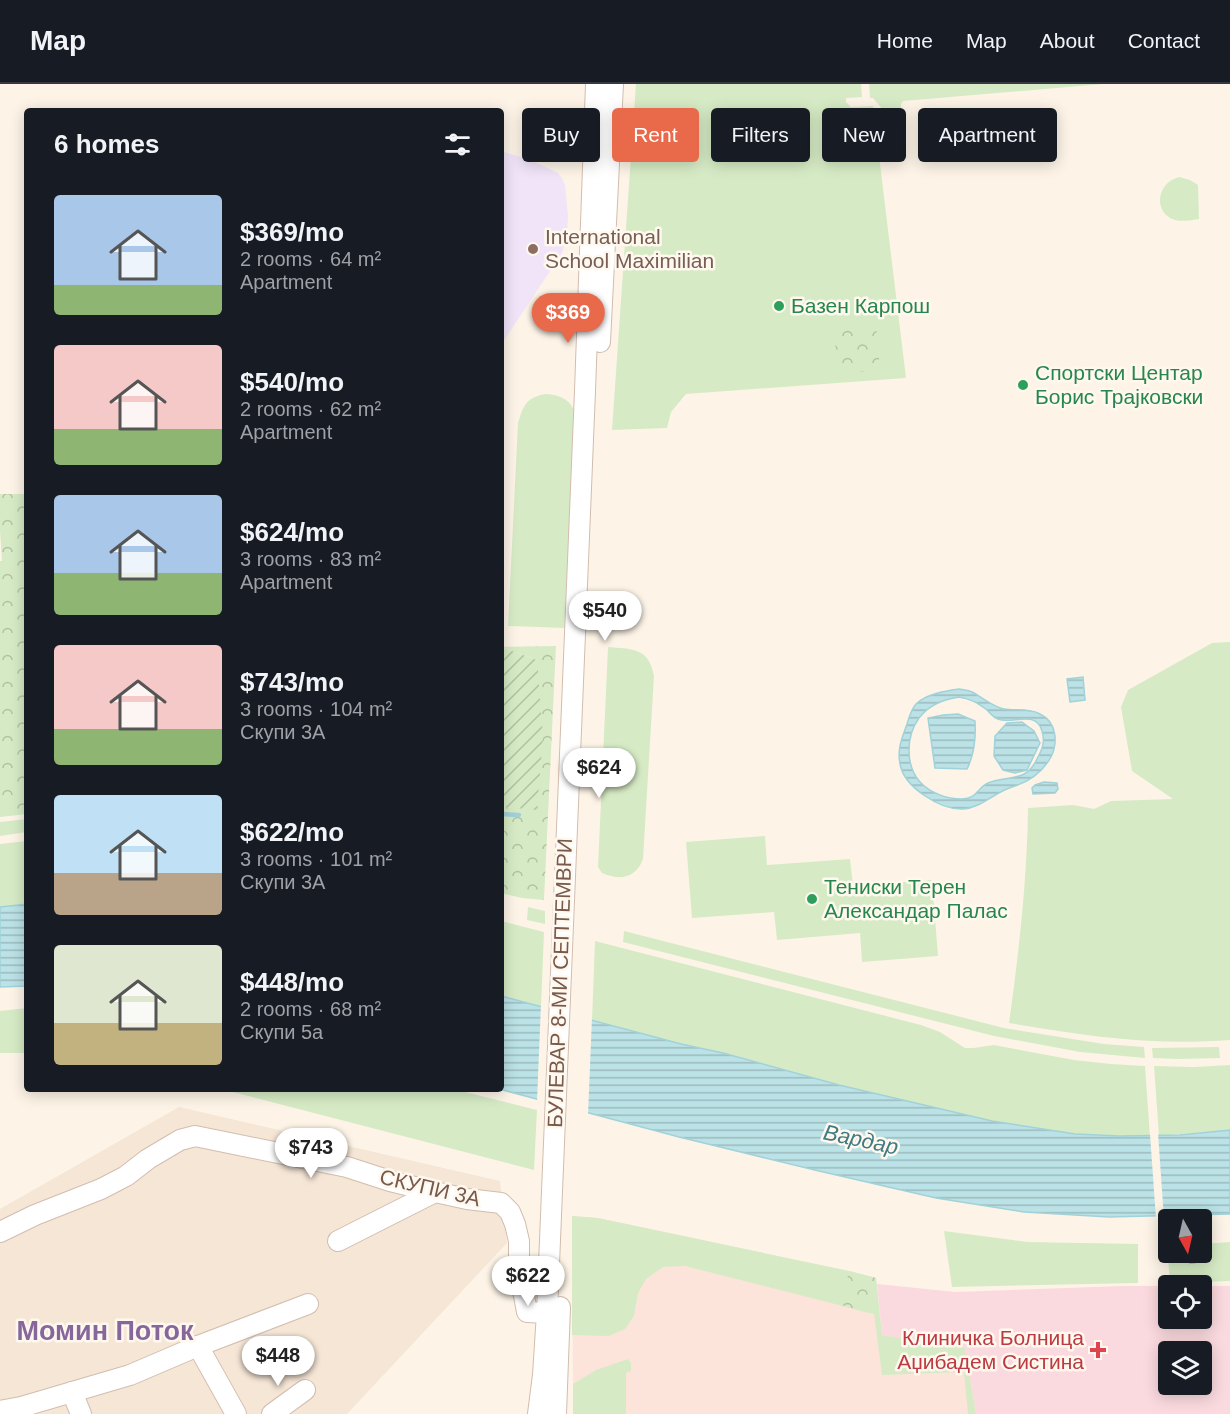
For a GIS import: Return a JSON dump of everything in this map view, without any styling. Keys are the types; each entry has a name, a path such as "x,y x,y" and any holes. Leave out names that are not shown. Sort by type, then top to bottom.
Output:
{"street":[{"name":"БУЛЕВАР 8-МИ СЕПТЕМВРИ","path":"556,1414 557,1204 582,604 596,84"},
{"name":"БУЛЕВАР 8-МИ СЕПТЕМВРИ","path":"582,604 613,84"},
{"name":"СКУПИ 3А","path":"0,1232 35,1215 101,1189 126,1176 148,1159 180,1140 195,1136 347,1167 435,1192 501,1203 510,1212 515,1224 519,1241 519,1269 527,1312 547,1313"},
{"path":"338,1241 435,1192"},
{"name":"БУЛЕВАР 8-МИ СЕПТЕМВРИ","path":"538,1414 557,1204"},
{"path":"0,1411 130,1375 308,1304"},
{"path":"198,1346 236,1414"},
{"path":"272,1414 305,1390"},
{"path":"72,1392 81,1414"}],"shaded area":[{"name":"International School Maximilian","path":"504,152 522,157 522,162 533,162 558,173 565,185 568,215 567,238 562,253 504,340"},
{"path":"179,1107 500,1181 507,1243 347,1414 0,1414 0,1209"},
{"path":"572,1216 598,1218 876,1278 882,1335 965,1348 976,1414 573,1414"},
{"name":"Клиничка Болница Аџибадем Систина","path":"877,1284 956,1292 1158,1286 1158,1329 1212,1329 1212,1286 1230,1286 1230,1414 976,1414 965,1348 882,1335"}],"green space":[{"path":"636,84 861,84 862,97 846,98 846,102 851,107 873,106 873,108 822,108 822,162 880,162 906,378 686,394 671,412 667,428 612,430 631,162 699,162 699,108 634,108"},
{"path":"869,84 1103,84 903,101 901,108 881,108 873,98 870,98"},
{"path":"1179,177 1198,185 1199,219 1175,220 1163,211 1160,198 1162,191 1171,180"},
{"path":"876,325 880,370 838,374 834,330"},
{"path":"546,394 565,399 576,415 565,628 508,626 518,423 527,403 534,397"},
{"path":"0,494 24,494 24,814 0,817 0,561 2,561"},
{"path":"1230,642 1230,1040 1174,1042 1119,1039 1009,1023 1022,916 1028,808 1073,805 1094,809 1111,801 1173,799 1132,771 1121,707 1128,690 1212,643"},
{"path":"556,646 544,900 504,894 504,807 537,809 537,660 504,647"},
{"path":"608,647 638,651 648,660 654,676 643,859 632,874 621,877 602,873 598,867"},
{"path":"504,648 537,660 543,737 537,810 504,807"},
{"path":"24,819 24,832 0,836 0,822"},
{"name":"Тениски Терен Александар Палас","path":"765,836 767,865 850,859 853,886 932,880 938,956 862,962 860,933 777,940 774,912 692,918 686,842"},
{"path":"24,841 24,904 0,907 0,844"},
{"path":"528,907 545,911 545,924 527,920"},
{"path":"504,922 544,932 541,1007 504,997"},
{"path":"624,931 1004,1028 1104,1044 1144,1047 1145,1058 1080,1052 994,1036 623,942"},
{"path":"595,941 921,1025 940,1032 965,1048 994,1045 1074,1060 1145,1066 1150,1137 1075,1134 992,1121 839,1085 592,1020"},
{"path":"24,1008 24,1053 0,1053 0,1011"},
{"path":"1219,1047 1220,1058 1178,1059 1153,1058 1152,1048"},
{"path":"1230,1065 1230,1130 1159,1136 1154,1066"},
{"path":"233,1092 465,1092 537,1110 534,1170"},
{"path":"572,1216 598,1218 876,1278 882,1335 965,1348 976,1414 968,1414 964,1372 882,1375 874,1314 685,1266 663,1267 646,1279 638,1293 634,1316 625,1329 609,1336 572,1335"},
{"path":"944,1231 1028,1242 1138,1244 1138,1283 952,1287"},
{"path":"1230,1242 1230,1281 1212,1282 1212,1275 1169,1275 1168,1263 1212,1263 1212,1243"},
{"path":"849,1271 876,1278 868,1313 841,1305"},
{"path":"628,1359 631,1363 631,1371 626,1373 626,1414 573,1414 573,1384 596,1370"}],"water":[{"path":"1083,677 1085,700 1070,702 1067,679"},
{"path":"959,689 970,691 1000,708 1040,714 1050,722 1055,733 1055,746 1044,768 1024,782 976,806 963,809 944,806 924,796 908,781 899,759 902,739 910,714 916,704 930,695","holes":["959,697 977,703 998,719 1034,721 1039,724 1043,741 1036,761 1026,773 984,785 967,799 939,795 924,786 915,775 909,750 915,725 923,713 943,701"]},
{"path":"958,714 975,721 974,746 967,769 935,768 928,718"},
{"path":"1022,722 1034,731 1040,743 1027,770 1015,773 1003,770 994,756 995,736 1007,723"},
{"path":"1044,782 1057,783 1058,789 1055,793 1033,794 1032,788"},
{"path":"24,904 24,986 0,987 0,907"},
{"name":"Вардар","path":"504,997 839,1085 992,1121 1075,1134 1120,1136 1180,1135 1230,1130 1230,1214 1212,1214 1212,1209 1158,1209 1158,1216 1109,1217 1024,1212 936,1198 819,1171 504,1090"}],"pier":[{"path":"541,1004 592,1017 588,1115 537,1102"},
{"path":"1158,1133 1163,1209 1158,1209 1158,1219 1156,1219 1150,1134"}],"waterway":[{"path":"504,814 519,815"}],"place":[{"name":"International School Maximilian","path":"533,249"},
{"name":"Базен Карпош","path":"779,306"},
{"name":"Спортски Центар Борис Трајковски","path":"1023,385"},
{"name":"Тениски Терен Александар Палас","path":"812,899"},
{"name":"Клиничка Болница Аџибадем Систина","path":"1098,1350"}],"district":[{"name":"Момин Поток","path":"105,1331"}]}
